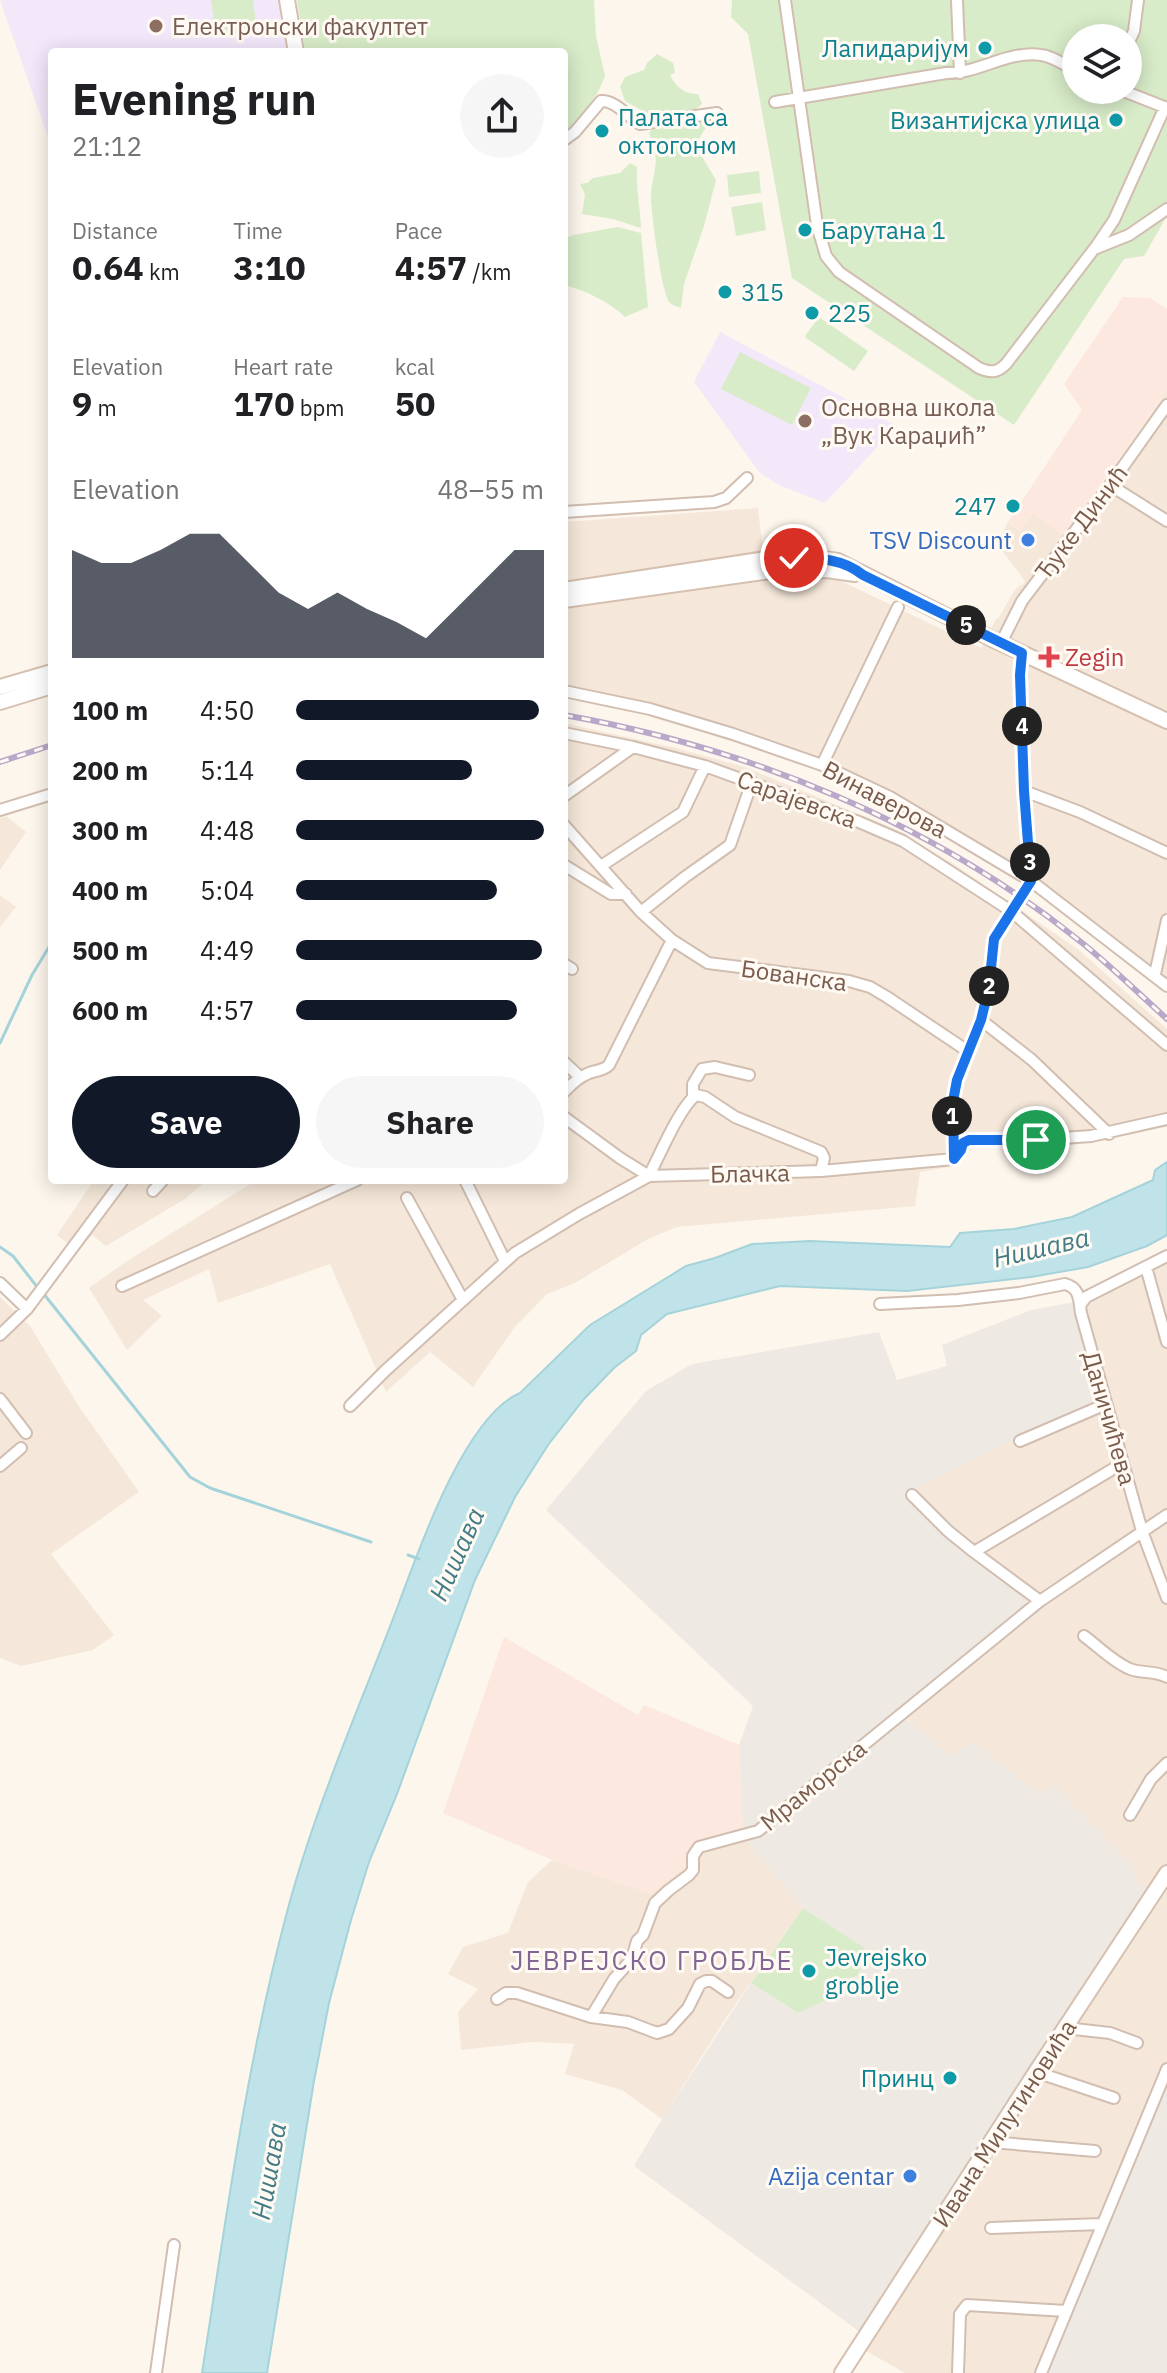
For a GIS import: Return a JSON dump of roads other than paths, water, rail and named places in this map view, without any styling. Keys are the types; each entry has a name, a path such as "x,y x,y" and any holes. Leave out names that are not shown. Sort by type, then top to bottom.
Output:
{"main road":[{"path":"287,0 295,48"},
{"path":"568,589 772,558 838,561 1001,643 1167,721"},
{"path":"568,599 771,571 827,570 863,575"},
{"path":"0,687 48,673"},
{"path":"0,702 48,687"},
{"name":"Ивана Милутиновића","path":"842,2373 1167,1873"}],"street":[{"path":"785,0 817,225 826,256 839,272 990,373 999,371 1006,364 1114,220 1166,107 1142,98"},
{"path":"957,0 960,73"},
{"path":"1135,24 1138,0"},
{"path":"775,102 960,73 1024,55 1043,55 1062,64"},
{"path":"568,137 604,100 640,124 717,113"},
{"path":"1094,249 1129,235 1167,209"},
{"path":"1114,220 1129,235"},
{"name":"Ђуке Динић","path":"1001,643 1022,601 1165,411"},
{"path":"568,512 714,502 726,498 747,478"},
{"path":"1110,485 1167,521"},
{"path":"822,765 898,607"},
{"path":"954,1159 953,1101 957,1080 981,1020 989,987 994,939 1031,881 1024,791 1022,653"},
{"name":"Винаверова","path":"568,692 650,709 733,734 822,765 890,797 1031,881 1167,986"},
{"name":"Сарајевска","path":"568,734 705,766 903,841 1011,911 1167,1045"},
{"path":"568,793 633,747"},
{"path":"601,866 683,812 705,766"},
{"path":"641,912 730,845 752,782"},
{"path":"1024,791 1080,812 1167,853"},
{"path":"0,810 48,795"},
{"name":"Бованска","path":"568,829 641,912 672,940 708,963 849,981 870,987 969,1052"},
{"path":"568,867 611,894 626,894"},
{"path":"1155,974 1167,920"},
{"path":"568,1088 580,1077 609,1065 672,940"},
{"path":"981,1020 1032,1060 1109,1134"},
{"path":"568,1066 580,1077"},
{"path":"350,1406 505,1261 579,1214 649,1176 693,1096 693,1084 702,1069 715,1067 749,1075"},
{"path":"693,1096 705,1097 735,1117 821,1152 824,1158 821,1171"},
{"path":"954,1159 963,1143 969,1140 1036,1140 1109,1134 1167,1119"},
{"path":"568,1120 649,1176"},
{"name":"Блачка","path":"649,1176 821,1171 954,1159"},
{"path":"0,1335 27,1309 120,1184"},
{"path":"153,1191 159,1184"},
{"path":"122,1286 348,1184"},
{"path":"467,1184 505,1261"},
{"path":"407,1198 463,1300"},
{"path":"1081,1304 1086,1297 1167,1256"},
{"path":"1146,1267 1166,1338"},
{"path":"0,1283 27,1309"},
{"path":"880,1304 974,1298 1065,1284 1077,1291 1081,1304"},
{"name":"Даничићева","path":"1081,1304 1142,1531 1167,1598"},
{"path":"0,1399 26,1433"},
{"path":"1020,1441 1106,1404"},
{"path":"0,1466 21,1448"},
{"path":"974,1552 1123,1463"},
{"path":"912,1495 948,1531 1040,1601 1167,1515"},
{"name":"Мраморска","path":"591,2017 614,1979 632,1959 652,1909 669,1890 689,1875 694,1864 693,1856 699,1847 758,1831 1040,1601"},
{"path":"1084,1636 1115,1661 1129,1668 1141,1672 1154,1671 1167,1677"},
{"path":"1130,1815 1151,1779 1167,1763"},
{"path":"497,1999 506,1993 517,1993 591,2017 628,2022 657,2033 669,2029 688,2008 700,1984 712,1981 728,1992"},
{"path":"1065,2028 1110,2033 1137,2043"},
{"path":"1041,2373 1167,2069"},
{"path":"1036,2072 1114,2098"},
{"path":"991,2142 1095,2151"},
{"path":"991,2228 1102,2224"},
{"path":"156,2373 174,2245"},
{"path":"958,2373 960,2314 967,2305 1066,2311"}],"water":[{"name":"Нишава","path":"1167,1162 1167,1235 1147,1246 1088,1267 1031,1277 907,1291 780,1286 667,1314 641,1335 636,1351 614,1368 584,1399 548,1445 515,1497 475,1580 369,1862 329,2003 267,2373 202,2373 248,2086 272,1972 297,1876 338,1758 432,1519 446,1486 481,1428 500,1406 520,1393 590,1325 686,1266 752,1244 810,1241 950,1247 960,1233 1014,1229 1072,1217 1153,1180 1155,1170"}],"waterway":[{"path":"0,1043 48,949"},
{"path":"0,1247 13,1256 38,1288"},
{"path":"43,1293 190,1477 210,1488 371,1542"},
{"path":"408,1555 419,1559"}],"railway":[{"path":"568,716 634,729 770,770 837,796 901,827 964,861 1024,899 1092,951 1167,1019"},
{"path":"0,762 48,746"}],"place":[{"name":"Електронски факултет","path":"156,26"},
{"name":"Лапидаријум","path":"985,48"},
{"name":"Византијска улица","path":"1116,120"},
{"name":"Палата са октогоном","path":"602,131"},
{"name":"Барутана 1","path":"805,230"},
{"name":"315","path":"725,292"},
{"name":"225","path":"812,313"},
{"name":"Основна школа „Вук Караџић”","path":"805,421"},
{"name":"247","path":"1013,506"},
{"name":"TSV Discount","path":"1028,540"},
{"name":"Zegin","path":"1049,657"},
{"name":"Jevrejsko groblje","path":"809,1971"},
{"name":"Принц","path":"950,2078"},
{"name":"Azija centar","path":"910,2176"}],"district":[{"name":"ЈЕВРЕЈСКО ГРОБЉЕ","path":"652,1960"}]}
